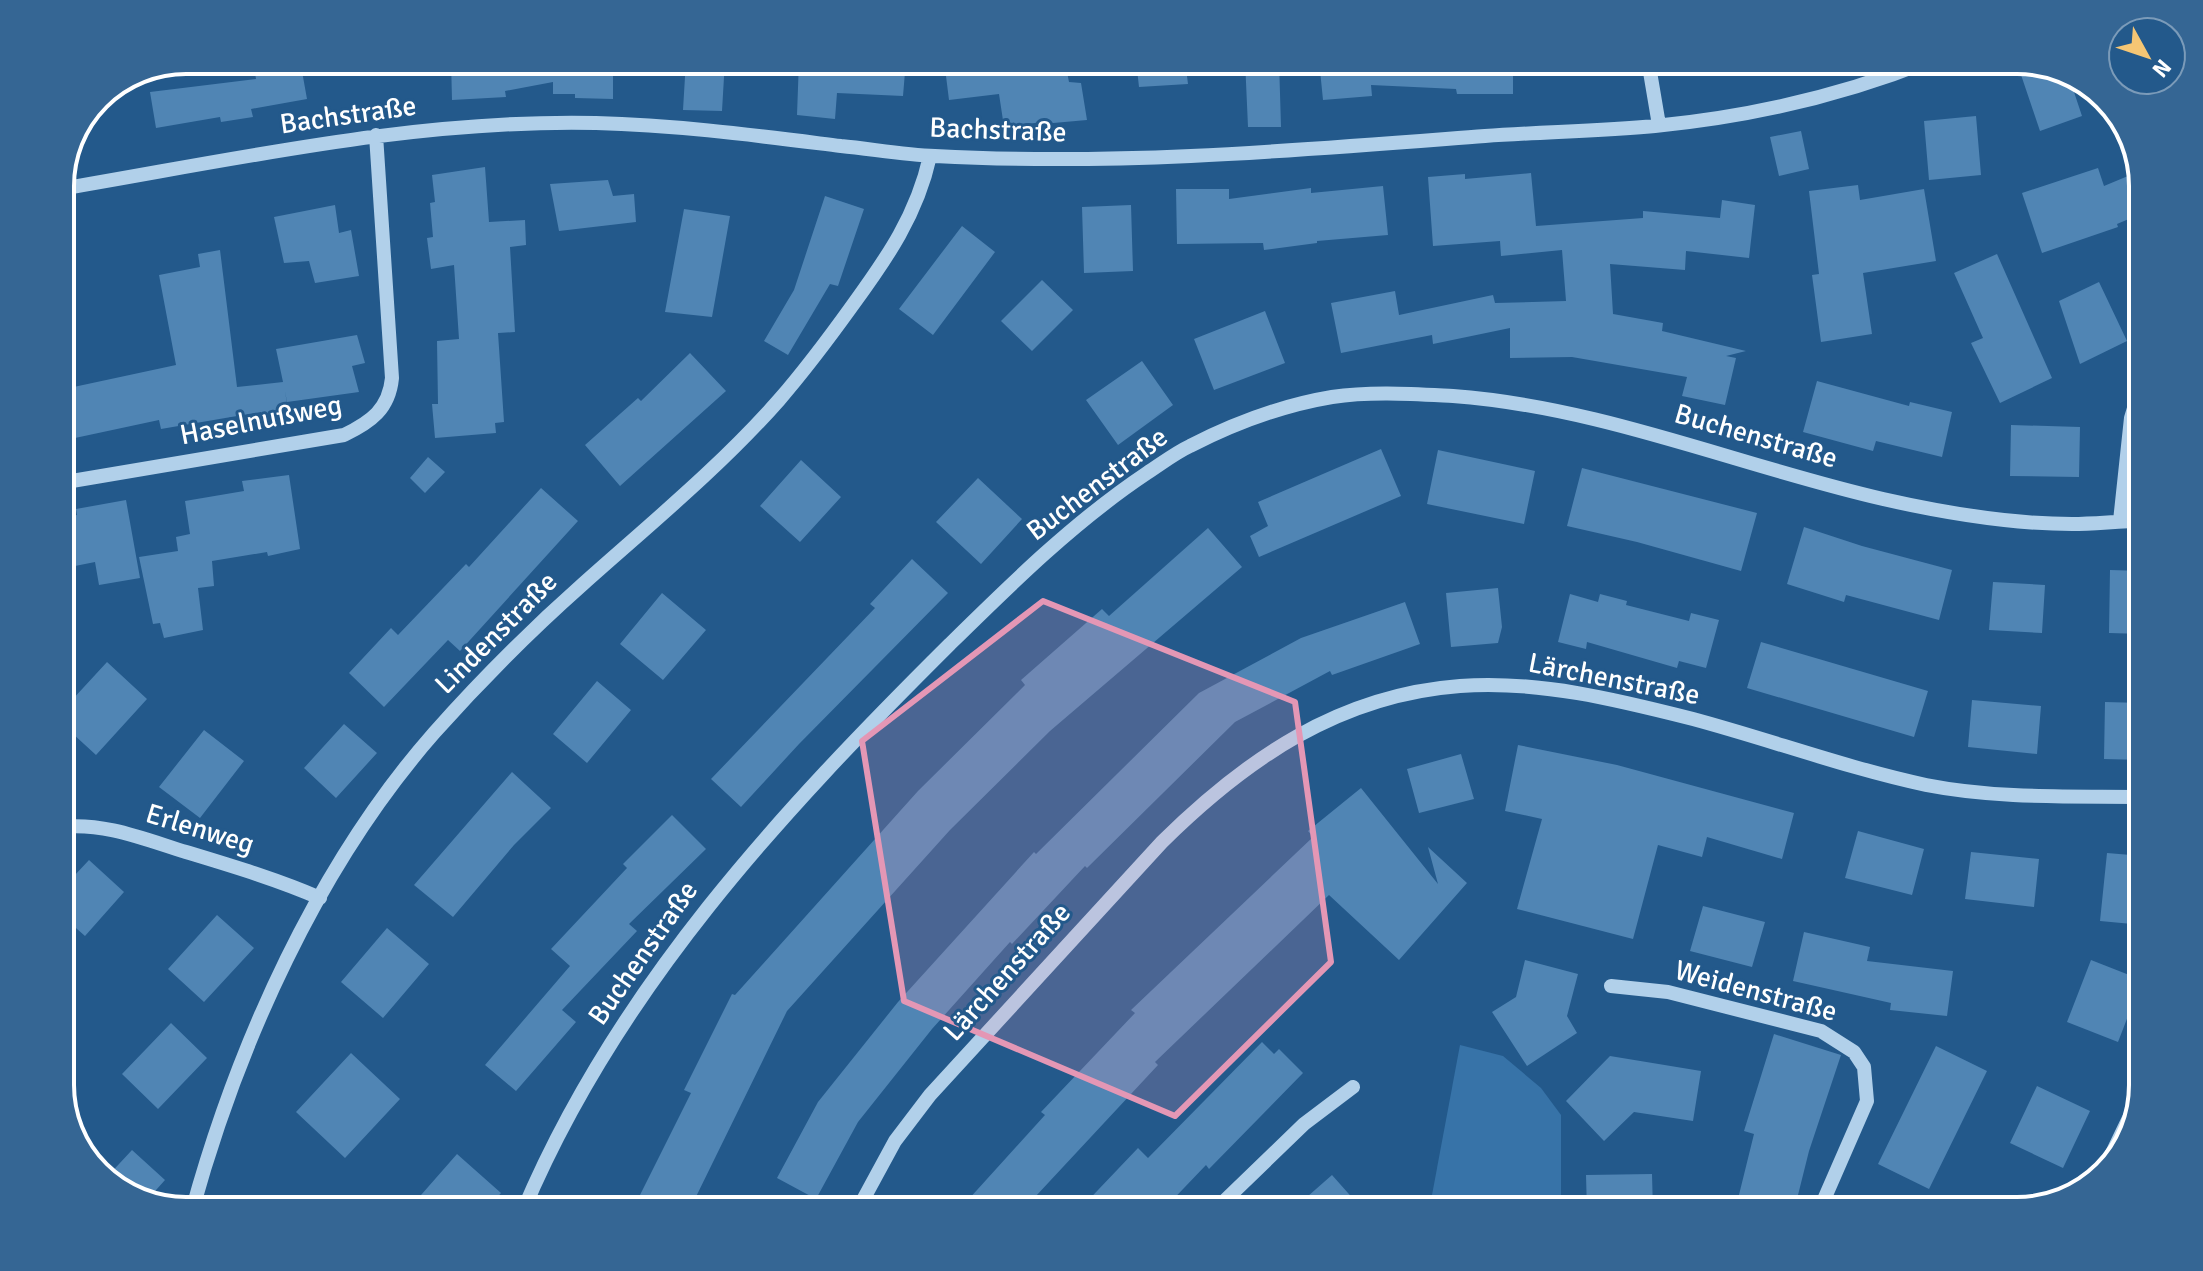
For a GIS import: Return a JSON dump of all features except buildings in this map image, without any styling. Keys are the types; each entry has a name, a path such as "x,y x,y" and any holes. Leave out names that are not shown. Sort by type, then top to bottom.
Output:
{"street":[{"path":"1650,74 1659,125"},
{"name":"Bachstraße","path":"74,187 376,135 496,123 596,123 748,135 930,156 1118,159 1234,156 1659,125 1755,111 1888,74"},
{"name":"Haselnußweg","path":"74,481 344,435 365,425 380,412 391,395 392,378 376,135"},
{"name":"Lindenstraße","path":"196,1197 252,1032 320,898 385,796 445,721 528,634 680,498 779,400 829,338 902,231 916,206 930,156"},
{"name":"Buchenstraße","path":"530,1197 564,1126 622,1025 670,954 767,834 981,613 1086,518 1185,448 1231,427 1333,397 1397,394 1512,401 1602,420 1913,505 2021,522 2075,524 2129,521"},
{"path":"2120,521 2129,437"},
{"name":"Lärchenstraße","path":"865,1197 895,1141 930,1095 1172,832 1236,774 1320,723 1369,703 1418,691 1463,685 1511,685 1574,693 1694,720 1932,786 1989,794 2129,797"},
{"name":"Erlenweg","path":"74,826 112,829 282,881 320,898"},
{"name":"Weidenstraße","path":"1611,986 1668,992 1821,1031 1854,1052 1864,1067 1867,1101 1825,1197"},
{"path":"1228,1197 1304,1124 1353,1087"}],"highlighted area":[{"path":"1043,601 1295,702 1331,962 1175,1116 904,1001 862,741"}],"shaded area":[{"path":"1460,1045 1503,1056 1541,1088 1561,1115 1561,1197 1432,1197"}]}
